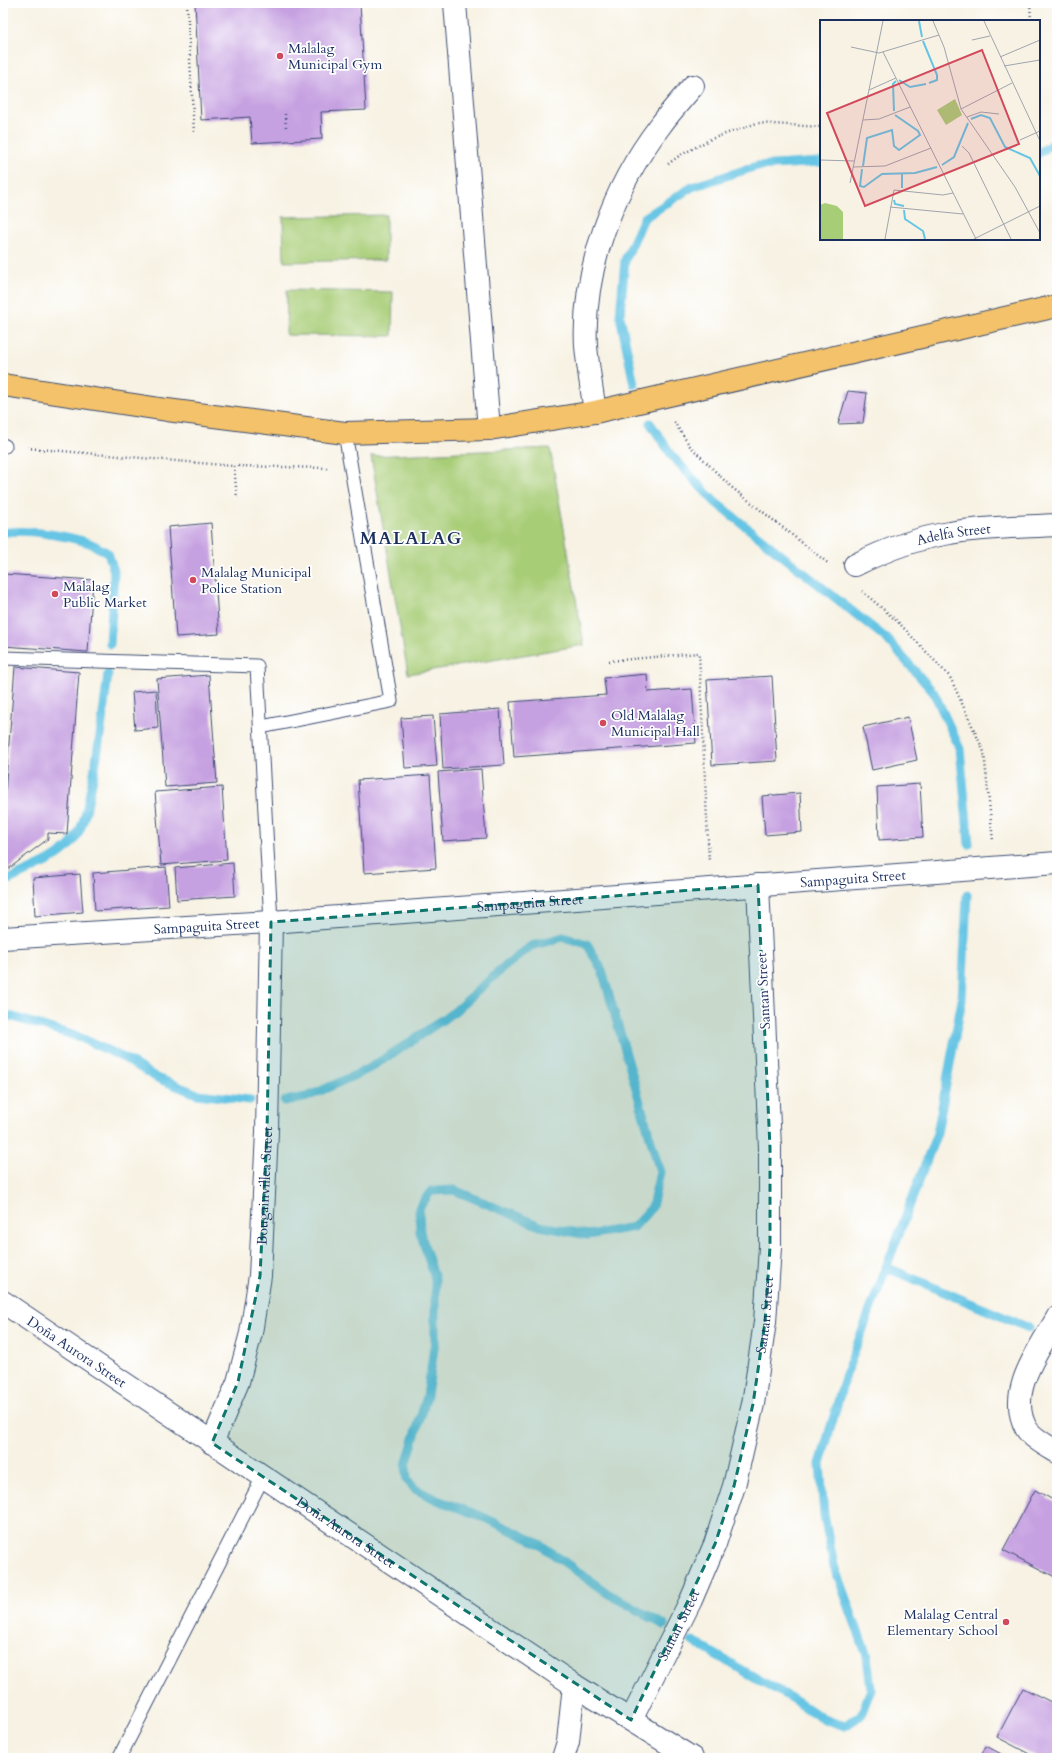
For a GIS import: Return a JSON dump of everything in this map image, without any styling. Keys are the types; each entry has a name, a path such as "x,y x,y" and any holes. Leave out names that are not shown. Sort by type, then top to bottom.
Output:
{"main road":[{"path":"3,384 167,410 345,433 489,429 595,412 1057,306"}],"street":[{"path":"455,3 489,429"},
{"path":"595,412 586,345 588,299 596,253 612,210 632,170 659,126 693,86"},
{"name":"Adelfa Street","path":"845,566 911,542 951,532 1057,525"},
{"name":"Sampaguita Street","path":"3,938 271,922 1057,863"},
{"name":"Santan Street","path":"631,1720 691,1600 715,1544 734,1486 753,1404 765,1322 770,1247 770,1148 758,885"},
{"name":"Bougainvillea Street","path":"212,1443 238,1382 251,1333 260,1276 267,1132 271,922"},
{"name":"Doña Aurora Street","path":"3,1302 574,1685 692,1758"},
{"path":"1057,1318 1026,1373 1020,1393 1020,1411 1026,1429 1041,1443 1057,1452"},
{"path":"563,1758 568,1742 574,1685"}],"lane":[{"path":"261,727 391,701 345,433"},
{"path":"3,658 257,666 271,922"},
{"path":"119,1758 263,1477"}],"path":[{"path":"187,3 194,133"},
{"path":"1030,3 1031,20"},
{"path":"286,114 286,128"},
{"path":"668,165 679,156 711,139 757,123 820,127"},
{"path":"662,396 670,414 690,446 730,486 845,566"},
{"path":"4,446 98,456 234,466 352,468"},
{"path":"234,466 237,498"},
{"path":"858,588 898,622 950,677 984,752 993,839"},
{"path":"609,661 699,653 710,889"}],"highlighted area":[{"path":"758,885 770,1148 770,1247 765,1322 753,1404 734,1486 715,1544 631,1720 212,1443 238,1382 260,1276 267,1132 271,922"}],"green space":[{"path":"386,215 386,260 284,262 283,217"},
{"path":"287,290 393,292 392,336 286,335"},
{"path":"550,448 584,645 408,674 371,456"}],"building":[{"name":"Malalag Municipal Gym","path":"195,3 360,3 366,110 321,112 322,139 252,143 250,117 201,120"},
{"path":"848,391 867,393 863,423 838,424"},
{"name":"Malalag Municipal Police Station","path":"211,523 219,634 176,637 168,527"},
{"path":"3,574 93,580 88,652 3,646"},
{"path":"15,667 79,672 67,834 48,833 48,839 3,873 3,818"},
{"name":"Old Malalag Municipal Hall","path":"647,674 648,692 692,689 696,743 514,757 510,702 606,695 604,678"},
{"path":"209,675 217,783 165,787 157,679"},
{"path":"772,676 777,761 712,765 707,680"},
{"path":"156,690 158,728 135,730 132,692"},
{"path":"500,709 504,765 443,769 440,714"},
{"path":"433,716 437,766 405,768 401,718"},
{"path":"908,717 917,760 872,770 863,727"},
{"path":"481,769 486,838 443,841 438,772"},
{"path":"430,775 436,868 364,873 358,780"},
{"path":"920,784 923,837 879,840 877,787"},
{"path":"222,787 227,860 161,865 155,792"},
{"path":"800,793 802,832 765,835 762,796"},
{"path":"233,863 235,896 177,900 175,868"},
{"path":"166,867 169,906 95,911 93,873"},
{"path":"80,874 83,912 35,916 33,878"},
{"path":"1035,1490 1057,1502 1057,1573 1055,1577 1003,1550"},
{"path":"1023,1688 1057,1705 1057,1758 1037,1758 997,1737"},
{"path":"986,1746 1009,1758 980,1758"}],"waterway":[{"path":"1040,152 1057,141"},
{"path":"634,384 620,316 625,260 644,218 692,187 757,166 820,162"},
{"path":"650,423 673,457 715,502 887,639 934,693 960,749 969,844"},
{"path":"3,533 22,531 58,535 89,543 108,553 114,571 110,644"},
{"path":"3,883 39,866 64,851 79,832 86,812 96,763 108,674"},
{"path":"692,1641 791,1698 823,1719 845,1726 861,1715 871,1689 867,1656 834,1566 824,1515 820,1464 846,1374 937,1133 962,1000 967,895"},
{"path":"285,1101 307,1097 368,1069 454,1012 503,968 531,946 563,937 587,944 602,970 660,1172 652,1207 634,1227 588,1235 540,1226 454,1190 431,1191 419,1208 420,1232 435,1279 435,1341 427,1396 406,1465 407,1480 415,1489 437,1500 481,1516 538,1543 607,1593 664,1625"},
{"path":"3,1014 79,1037 124,1058 157,1078 197,1094 250,1100"},
{"path":"888,1268 1029,1328"}],"place":[{"name":"Malalag Municipal Gym","path":"280,56"},
{"name":"Malalag Municipal Police Station","path":"193,580"},
{"name":"Malalag Public Market","path":"55,594"},
{"name":"Old Malalag Municipal Hall","path":"603,723"},
{"name":"Malalag Central Elementary School","path":"1006,1622"}],"district":[{"name":"MALALAG","path":"411,538"}]}
